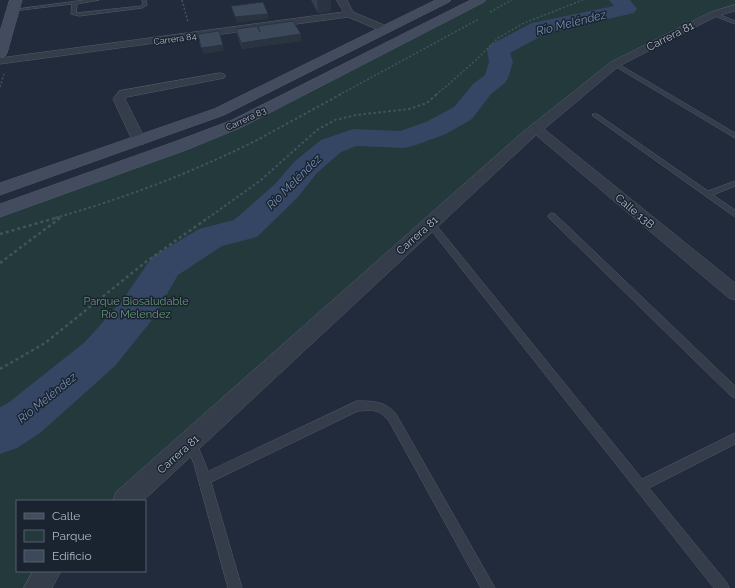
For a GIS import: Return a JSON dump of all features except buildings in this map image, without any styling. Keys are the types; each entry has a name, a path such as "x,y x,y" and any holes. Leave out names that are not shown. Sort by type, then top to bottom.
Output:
{"street":[{"path":"342,0 349,14 385,29"},
{"name":"Carrera 83","path":"0,189 219,112 445,0"},
{"name":"Carrera 83","path":"0,211 180,146 236,124 480,0"},
{"path":"0,53 15,5"},
{"name":"Carrera 81","path":"126,500 191,443 430,223 536,129 614,64 714,14 735,8"},
{"name":"Carrera 84","path":"0,61 349,14"},
{"path":"139,141 119,100 123,94 220,76"},
{"path":"219,112 211,119 213,124 221,126 236,124"},
{"path":"169,130 182,129 190,132 192,138 180,146"},
{"name":"Calle 13B","path":"536,129 735,293"},
{"path":"37,588 47,572"}],"lane":[{"path":"15,5 75,3 97,0"},
{"path":"75,3 73,14 80,15 142,7 145,5 144,0"},
{"path":"714,14 735,24"},
{"path":"614,64 735,136"},
{"path":"595,115 735,214"},
{"path":"708,194 735,183"},
{"path":"552,216 735,393"},
{"path":"430,223 722,588"},
{"path":"204,479 357,406 374,405 388,410 488,588"},
{"path":"641,486 735,438"},
{"path":"191,443 200,464 235,588"}],"path":[{"path":"182,0 192,36"},
{"path":"0,369 45,343 147,261 261,180 317,130 335,120 356,115 409,109 427,103 476,60 498,38 524,23 583,0"},
{"path":"0,263 62,216"}],"green space":[{"name":"Parque Biosaludable Río Melendez","path":"480,0 735,0 735,8 726,10 615,64 126,500 16,500 16,572 47,572 37,588 0,588 0,211 180,146"}],"waterway":[{"name":"Río Meléndez","path":"0,432 24,418 100,354 138,309 165,266 211,237 245,229 286,191 306,167 331,146 353,137 403,140 436,128 463,113 482,89 496,78 501,62 498,50 540,28 627,9 619,0"}]}
